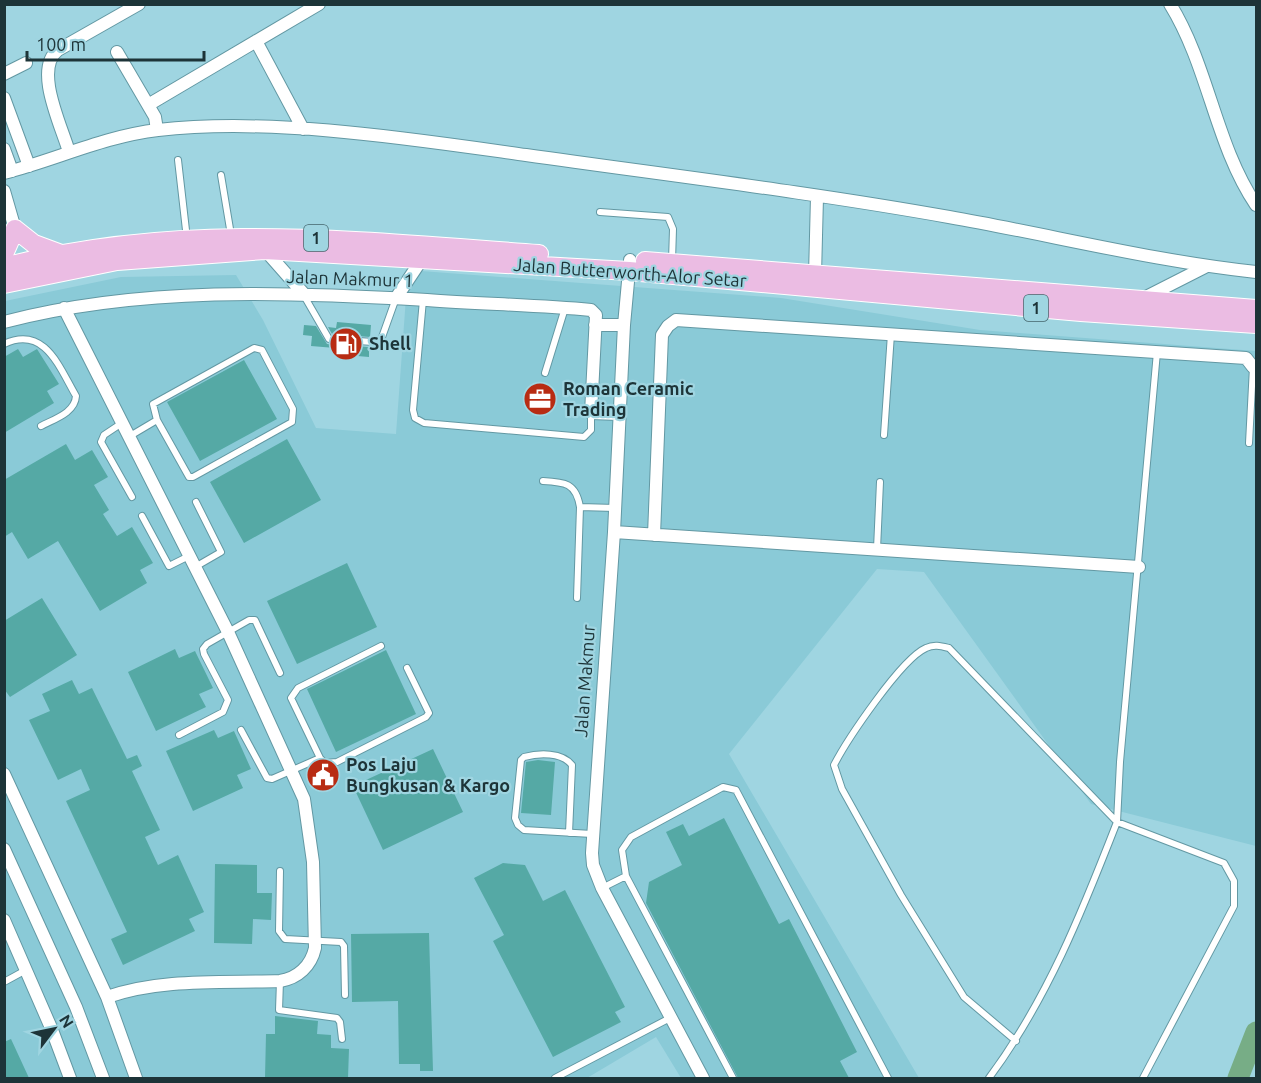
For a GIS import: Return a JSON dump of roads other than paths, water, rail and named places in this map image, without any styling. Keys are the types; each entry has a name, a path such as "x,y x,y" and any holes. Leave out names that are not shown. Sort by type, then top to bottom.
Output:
{"main road":[{"path":"4,254 15,229 34,244 62,254"},
{"name":"Jalan Butterworth-Alor Setar","path":"4,267 62,254 187,239 285,236 630,265 1081,312 1257,324"},
{"name":"Jalan Butterworth-Alor Setar","path":"4,284 117,261 265,250 422,260 630,265 672,262 1257,309"}],"street":[{"path":"69,152 50,90 47,72 49,58 121,9 139,4"},
{"path":"148,105 319,4"},
{"path":"1170,4 1187,37 1235,170 1257,205"},
{"path":"256,42 303,129"},
{"path":"117,52 155,117 158,130"},
{"path":"4,74 26,63"},
{"path":"4,98 29,166"},
{"path":"4,149 8,172 69,152 158,130 210,127 303,129 450,144 817,197 948,217 1205,267 1257,272"},
{"path":"4,191 15,229"},
{"path":"815,275 817,197"},
{"path":"265,250 303,293"},
{"path":"396,298 422,260"},
{"name":"Jalan Makmur","path":"630,265 624,325 614,532 592,834 593,865 602,888 703,1078"},
{"path":"1138,301 1205,267"},
{"name":"Jalan Makmur 1","path":"4,322 64,308 170,298 303,293 591,310 596,315 595,325"},
{"path":"64,308 228,632 292,771 304,799 313,862 315,940 313,958 305,969 290,980 171,984 124,991 107,997"},
{"path":"654,535 662,335 676,320 1246,358 1253,367"},
{"path":"619,414 591,413 595,325 624,325"},
{"path":"614,532 1139,567"},
{"path":"4,774 107,997 136,1078"},
{"path":"4,849 76,1007 103,1078"},
{"path":"4,920 70,1078"}],"lane":[{"path":"178,160 187,239"},
{"path":"221,175 231,236"},
{"path":"600,212 668,217 673,229 672,262"},
{"path":"303,293 329,339 373,342 381,340 396,298"},
{"path":"423,300 413,410 415,418 424,423 584,437 591,430 591,413"},
{"path":"545,373 566,308"},
{"path":"884,435 891,333"},
{"path":"4,344 29,339 43,345 76,396 75,404 71,409 41,426"},
{"path":"254,348 262,350 294,417 286,426 193,477 186,474 157,420 152,408 155,401 254,348"},
{"path":"989,1078 1016,1041 1072,937 1117,822 1120,762 1157,351"},
{"path":"1249,443 1253,367"},
{"path":"130,436 157,420"},
{"path":"123,423 104,435 101,442 132,497"},
{"path":"543,481 566,482 572,485 578,494 580,507 578,598"},
{"path":"877,549 880,482"},
{"path":"142,516 169,566 192,561 221,552 196,502"},
{"path":"580,507 615,508"},
{"path":"179,735 223,712 228,707 228,700 203,649 207,644 249,620 255,620 280,674"},
{"path":"1016,1041 964,997 901,895 842,789 834,765 847,740 908,662 925,648 935,645 949,648 1117,822 1224,863 1234,881 1234,906 1143,1078"},
{"path":"381,646 298,687 293,693 291,698 320,758 325,763 337,762 426,717 429,713 407,668"},
{"path":"241,730 267,778 272,779 320,758"},
{"path":"569,833 572,765 567,758 560,756 524,757 520,760 515,818 518,825 524,830 569,833 592,834"},
{"path":"733,1078 626,876 622,850 631,837 723,787 736,790 888,1078"},
{"path":"280,871 279,931 282,937 341,942 344,946 345,995"},
{"path":"602,888 626,876"},
{"path":"4,982 26,970"},
{"path":"280,981 279,1010 337,1018 342,1039"},
{"path":"555,1078 670,1018"}],"waterway":[{"path":"1238,1078 1256,1032"}],"place":[{"name":"Shell","path":"346,344"},
{"name":"Roman Ceramic Trading","path":"540,399"},
{"name":"Pos Laju Bungkusan & Kargo","path":"323,775"}]}
